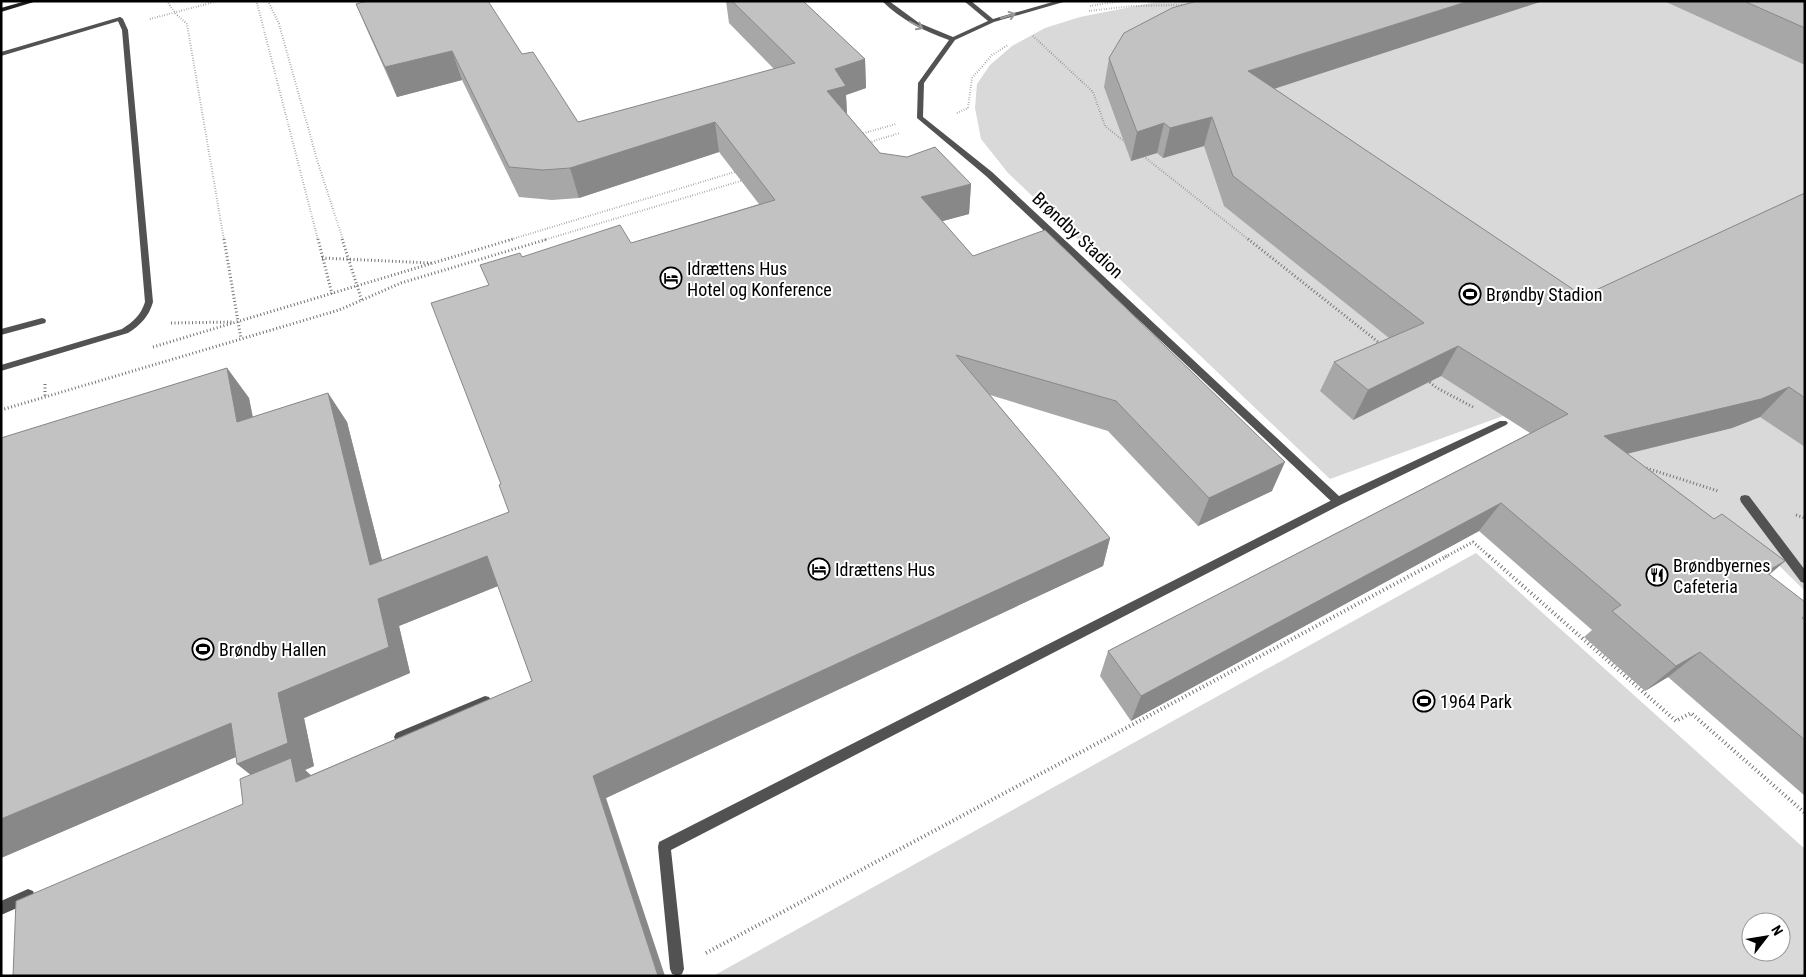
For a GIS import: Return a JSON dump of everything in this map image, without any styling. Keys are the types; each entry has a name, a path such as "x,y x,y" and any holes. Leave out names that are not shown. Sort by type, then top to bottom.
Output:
{"street":[{"path":"1,10 34,1"},
{"path":"885,1 904,18 925,30 953,40"},
{"path":"968,1 992,21"},
{"path":"919,117 922,83 953,40 992,21 1064,1"},
{"path":"1,54 120,19 125,30 149,302 146,313 137,324 125,331 1,368"},
{"name":"Brøndby Stadion","path":"919,117 926,126 989,174 1338,501"},
{"path":"1,332 42,321"},
{"path":"677,969 664,847 1338,501 1504,423"},
{"path":"1745,499 1805,579"},
{"path":"384,744 485,701"},
{"path":"1,908 38,892"}],"path":[{"path":"167,1 175,13 187,24 241,339"},
{"path":"120,19 144,20 218,1"},
{"path":"268,1 281,30 347,258 362,301"},
{"path":"1086,7 1121,1"},
{"path":"257,3 332,294"},
{"path":"1083,13 1132,6 1195,5"},
{"path":"1029,32 1093,92 1105,126 1130,145"},
{"path":"861,145 926,126 968,108 972,78 992,55 1014,41"},
{"path":"853,137 919,117"},
{"path":"1138,152 1388,349"},
{"path":"146,349 739,171"},
{"path":"1,410 339,310 401,283 749,178"},
{"path":"322,258 435,263"},
{"path":"137,324 238,322"},
{"path":"1427,380 1437,388 1504,423"},
{"path":"1634,464 1805,518"},
{"path":"677,969 1473,542 1676,721 1691,713 1805,813"}],"shaded area":[{"name":"Brøndby Stadion","path":"1161,1 1805,1 1805,591 1754,541 1503,416 1330,479 1008,173 981,139 975,108 977,84 990,65 1012,46 1045,28 1080,17"},
{"name":"1964 Park","path":"1476,553 1805,849 1805,976 713,976"}],"building":[{"path":"367,1 488,1 522,54 533,52 578,122 795,63 732,1 803,1 865,59 835,69 846,86 827,91 880,153 907,157 935,147 971,184 921,197 973,256 1045,230 1285,462 1209,498 1116,401 956,355 1110,538 593,776 658,976 13,976 16,901 243,804 240,779 291,758 296,782 532,681 487,556 378,599 389,647 278,693 288,743 237,764 231,723 1,819 1,438 227,368 237,422 328,393 370,565 509,512 499,485 501,484 431,303 489,285 480,265 520,253 522,257 620,225 631,243 775,200 715,122 570,168 543,170 509,167 452,51 385,67 356,4"},
{"path":"1197,1 1469,1 1248,71 1583,296 1805,193 1805,398 1789,387 1761,399 1604,436 1714,519 1722,514 1785,561 1766,572 1805,602 1805,616 1802,618 1805,620 1805,740 1700,652 1676,666 1612,611 1621,605 1501,503 1141,696 1108,651 1568,414 1458,346 1368,390 1334,362 1424,323 1233,176 1212,117 1170,128 1164,123 1137,132 1109,58 1124,33 1172,8"},
{"path":"1744,1 1805,1 1805,28"}],"place":[{"name":"Idrættens Hus Hotel og Konference","path":"671,278"},
{"name":"Brøndby Stadion","path":"1470,294"},
{"name":"Idrættens Hus","path":"819,569"},
{"name":"Brøndbyernes Cafeteria","path":"1657,575"},
{"name":"Brøndby Hallen","path":"203,649"},
{"name":"1964 Park","path":"1424,701"}]}
